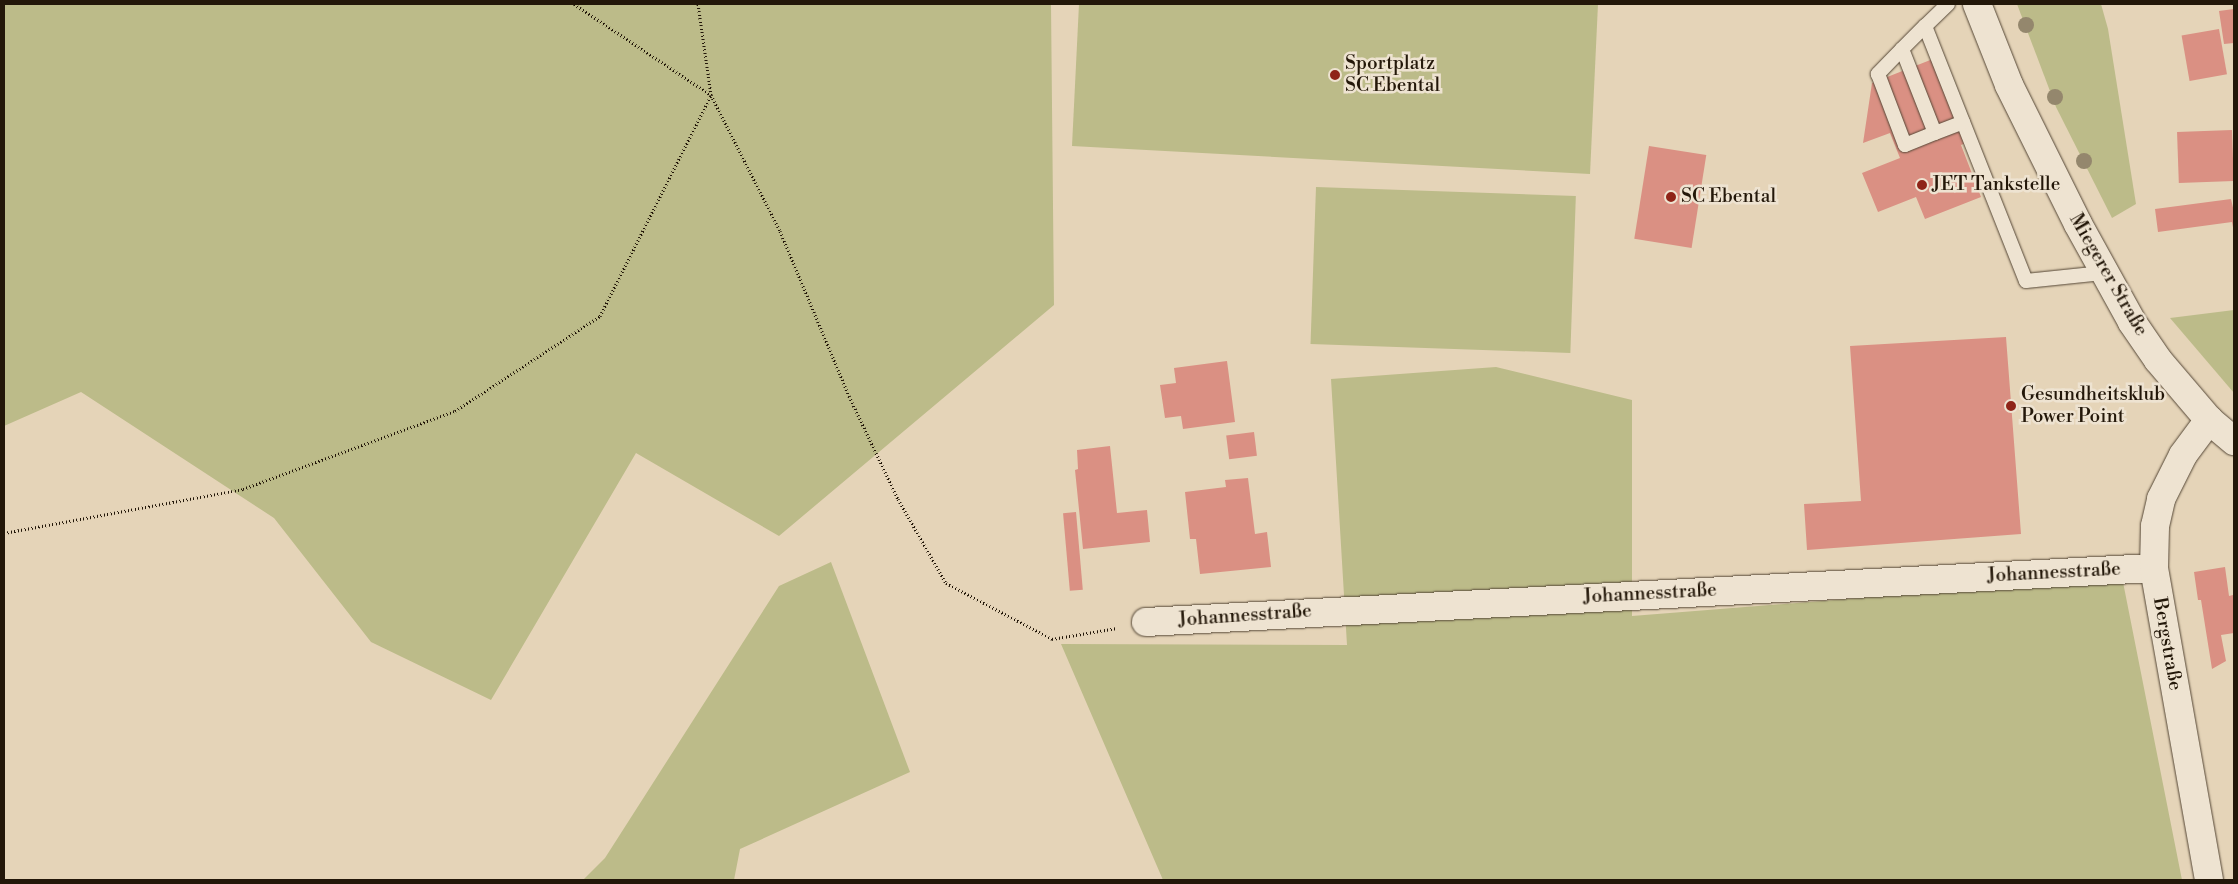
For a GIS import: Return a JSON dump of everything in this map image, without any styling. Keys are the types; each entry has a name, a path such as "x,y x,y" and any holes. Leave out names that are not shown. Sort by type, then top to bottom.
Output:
{"main road":[{"name":"Miegerer Straße","path":"1977,4 2009,85 2103,273 2132,322 2158,360 2209,420 2234,441"},
{"name":"Bergstraße","path":"2209,420 2183,454 2161,499 2155,526 2154,568 2209,880"},
{"name":"Johannesstraße","path":"1146,622 2154,568"}],"lane":[{"path":"1948,4 1878,74 1905,145 1963,122"},
{"path":"1925,26 2026,280 2103,273"},
{"path":"1902,49 1935,133"}],"path":[{"path":"574,4 710,95"},
{"path":"698,4 710,95 780,231 849,396 894,490 946,583 1052,639 1146,622"},
{"path":"4,533 243,489 455,411 600,316 710,95"}],"shaded area":[{"path":"4,4 1051,4 1054,305 779,536 636,453 491,700 371,642 274,518 81,392 4,426"},
{"name":"Sportplatz SC Ebental","path":"1079,4 1598,4 1590,174 1072,146"},
{"path":"2017,4 2101,4 2108,29 2136,204 2112,218 2056,107"},
{"path":"1316,187 1576,196 1570,353 1311,344"},
{"path":"2234,310 2234,393 2170,318"},
{"path":"1496,367 1632,400 1632,616 2122,577 2182,880 1163,880 1061,644 1347,645 1331,379"},
{"path":"831,562 910,772 740,849 734,880 583,880 605,858 779,586"}],"building":[{"path":"2234,9 2234,43 2224,44 2219,11"},
{"path":"2219,29 2227,74 2190,81 2182,36"},
{"path":"1943,55 1976,139 1961,145 1981,197 1925,219 1916,197 1878,212 1862,173 1900,158 1890,133 1863,143 1872,83"},
{"path":"2232,130 2234,181 2179,183 2177,132"},
{"name":"SC Ebental","path":"1649,146 1706,155 1692,248 1634,239"},
{"path":"2231,199 2234,212 2234,233 2232,222 2158,232 2155,209"},
{"path":"2006,337 2021,534 1807,550 1804,504 1861,501 1850,346"},
{"path":"1227,361 1235,422 1183,429 1181,416 1165,418 1160,385 1176,383 1174,368"},
{"path":"1254,432 1257,456 1229,459 1226,435"},
{"path":"1110,446 1117,513 1147,510 1150,542 1083,549 1075,470 1078,469 1077,450"},
{"path":"1248,478 1255,534 1267,532 1271,567 1200,574 1196,539 1190,539 1185,492 1226,487 1225,480"},
{"path":"1076,512 1083,590 1070,591 1063,513"},
{"path":"2225,567 2229,596 2233,595 2234,601 2234,633 2221,635 2226,661 2212,669 2201,600 2198,600 2194,572"}],"place":[{"name":"Sportplatz SC Ebental","path":"1335,75"},
{"name":"JET Tankstelle","path":"1922,185"},
{"name":"SC Ebental","path":"1671,197"},
{"name":"Gesundheitsklub Power Point","path":"2011,406"}]}
